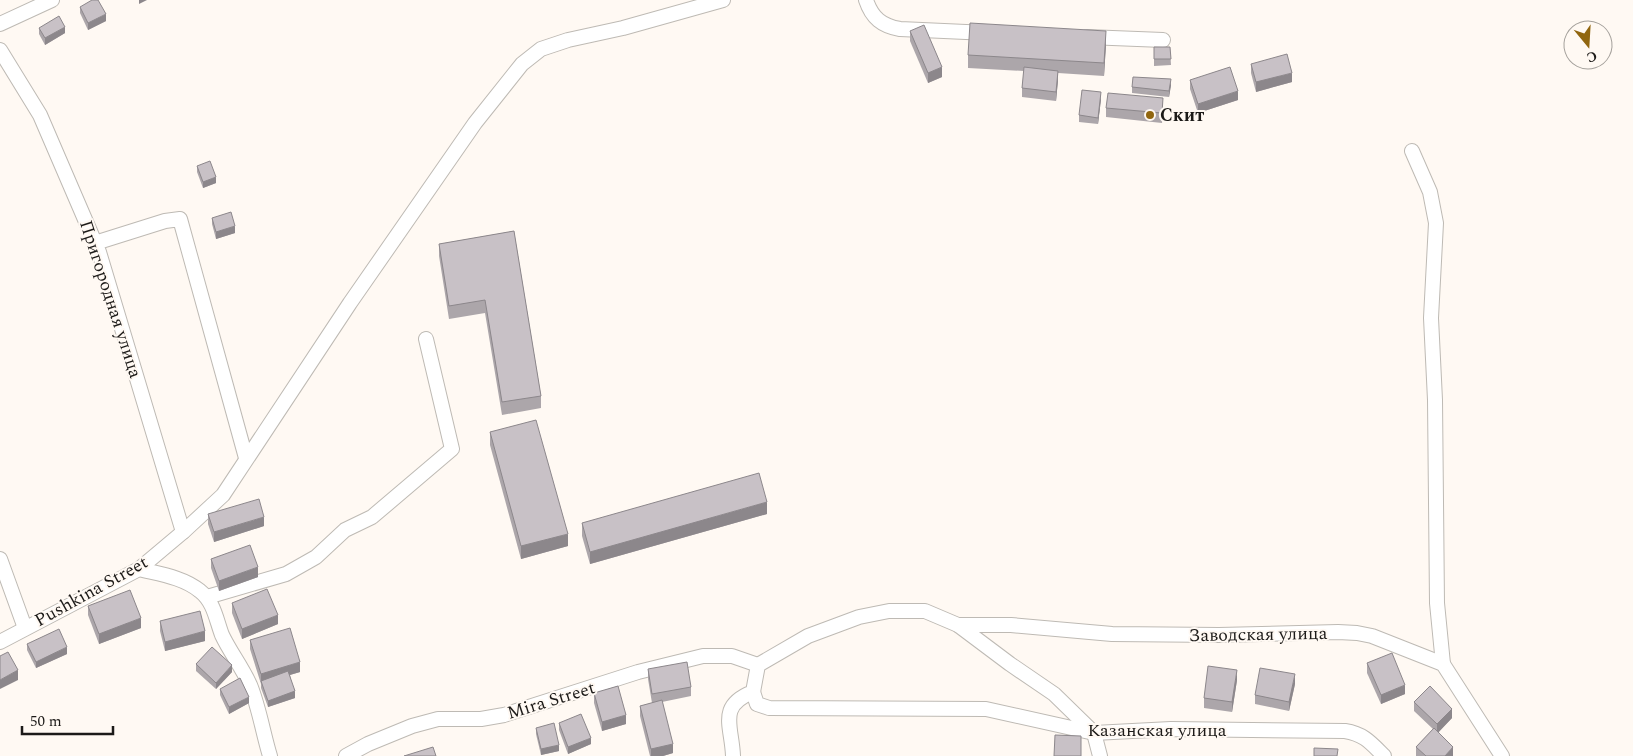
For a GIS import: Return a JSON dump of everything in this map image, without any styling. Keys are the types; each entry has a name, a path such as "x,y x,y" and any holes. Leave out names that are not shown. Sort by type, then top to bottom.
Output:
{"street":[{"path":"0,24 52,0"},
{"name":"Pushkina Street","path":"0,642 139,568 183,532 223,495 350,303 469,131 522,64 541,49 568,40 623,28 723,0"},
{"path":"866,0 870,11 879,22 888,27 998,33"},
{"path":"1076,36 1163,40"},
{"name":"Пригородная улица","path":"0,50 37,109 95,243 183,532"},
{"path":"1412,151 1430,192 1436,223 1431,318 1435,400 1436,603 1443,664 1502,756"},
{"path":"95,243 165,220 180,219 246,458"},
{"path":"207,597 286,574 316,557 345,530 372,518 452,449 426,339"},
{"path":"0,559 25,628"},
{"path":"139,568 183,581 207,597 213,607 226,642 241,666 251,688 270,756"},
{"path":"733,756 729,722 730,712 733,705 741,697 753,692 758,665 808,636 859,617 889,611 925,611 958,625 1054,694 1094,733 1100,756"},
{"name":"Заводская улица","path":"958,625 1020,626 1112,634 1357,633 1372,636 1443,664"},
{"name":"Mira Street","path":"346,756 368,744 412,726 438,719 481,719 504,714 638,672 703,656 732,656 758,665"},
{"name":"Казанская улица","path":"753,692 757,704 769,708 986,709 1094,733 1171,729 1345,731 1357,733 1384,756"}],"building":[{"path":"92,0 98,0 106,14 88,23 80,7"},
{"path":"59,16 65,27 45,38 39,28"},
{"path":"970,23 1106,31 1104,63 968,55"},
{"path":"924,25 942,67 928,73 910,31"},
{"path":"1154,47 1170,47 1171,59 1154,59"},
{"path":"1287,54 1292,73 1256,82 1251,64"},
{"path":"1024,67 1058,71 1056,92 1022,88"},
{"path":"1230,67 1238,91 1198,104 1190,80"},
{"path":"1133,77 1171,79 1169,91 1132,87"},
{"path":"1082,90 1101,92 1098,118 1079,115"},
{"path":"1108,93 1163,98 1162,113 1106,108"},
{"path":"210,161 216,177 203,182 197,166"},
{"path":"231,212 235,226 216,232 212,218"},
{"path":"514,231 541,396 502,402 485,300 449,306 439,244"},
{"path":"536,420 568,534 521,546 490,432"},
{"path":"759,473 767,502 590,552 582,523"},
{"path":"259,499 264,517 214,532 208,514"},
{"path":"250,545 258,567 219,581 211,559"},
{"path":"267,589 278,615 242,629 232,603"},
{"path":"130,590 141,618 99,634 88,606"},
{"path":"200,611 205,631 165,642 160,621"},
{"path":"290,628 300,662 261,674 250,640"},
{"path":"59,629 67,647 36,662 27,644"},
{"path":"212,647 232,665 216,683 196,664"},
{"path":"8,652 18,670 0,680 0,656"},
{"path":"1392,653 1405,685 1381,695 1367,663"},
{"path":"687,662 691,687 652,694 648,669"},
{"path":"1208,666 1237,670 1232,702 1204,698"},
{"path":"1260,668 1295,674 1289,702 1255,695"},
{"path":"288,671 295,691 268,701 261,681"},
{"path":"240,678 249,697 229,707 220,689"},
{"path":"618,686 626,715 602,722 594,693"},
{"path":"1430,686 1452,709 1437,724 1414,702"},
{"path":"662,700 673,744 651,749 640,706"},
{"path":"581,714 591,738 568,747 559,723"},
{"path":"554,723 559,745 541,749 536,728"},
{"path":"1434,728 1453,747 1445,756 1426,756 1416,747"},
{"path":"1055,735 1081,736 1081,756 1054,756"},
{"path":"433,747 436,756 404,756"},
{"path":"1314,748 1338,749 1337,756 1314,756"}],"place":[{"name":"Скит","path":"1150,115"}]}
